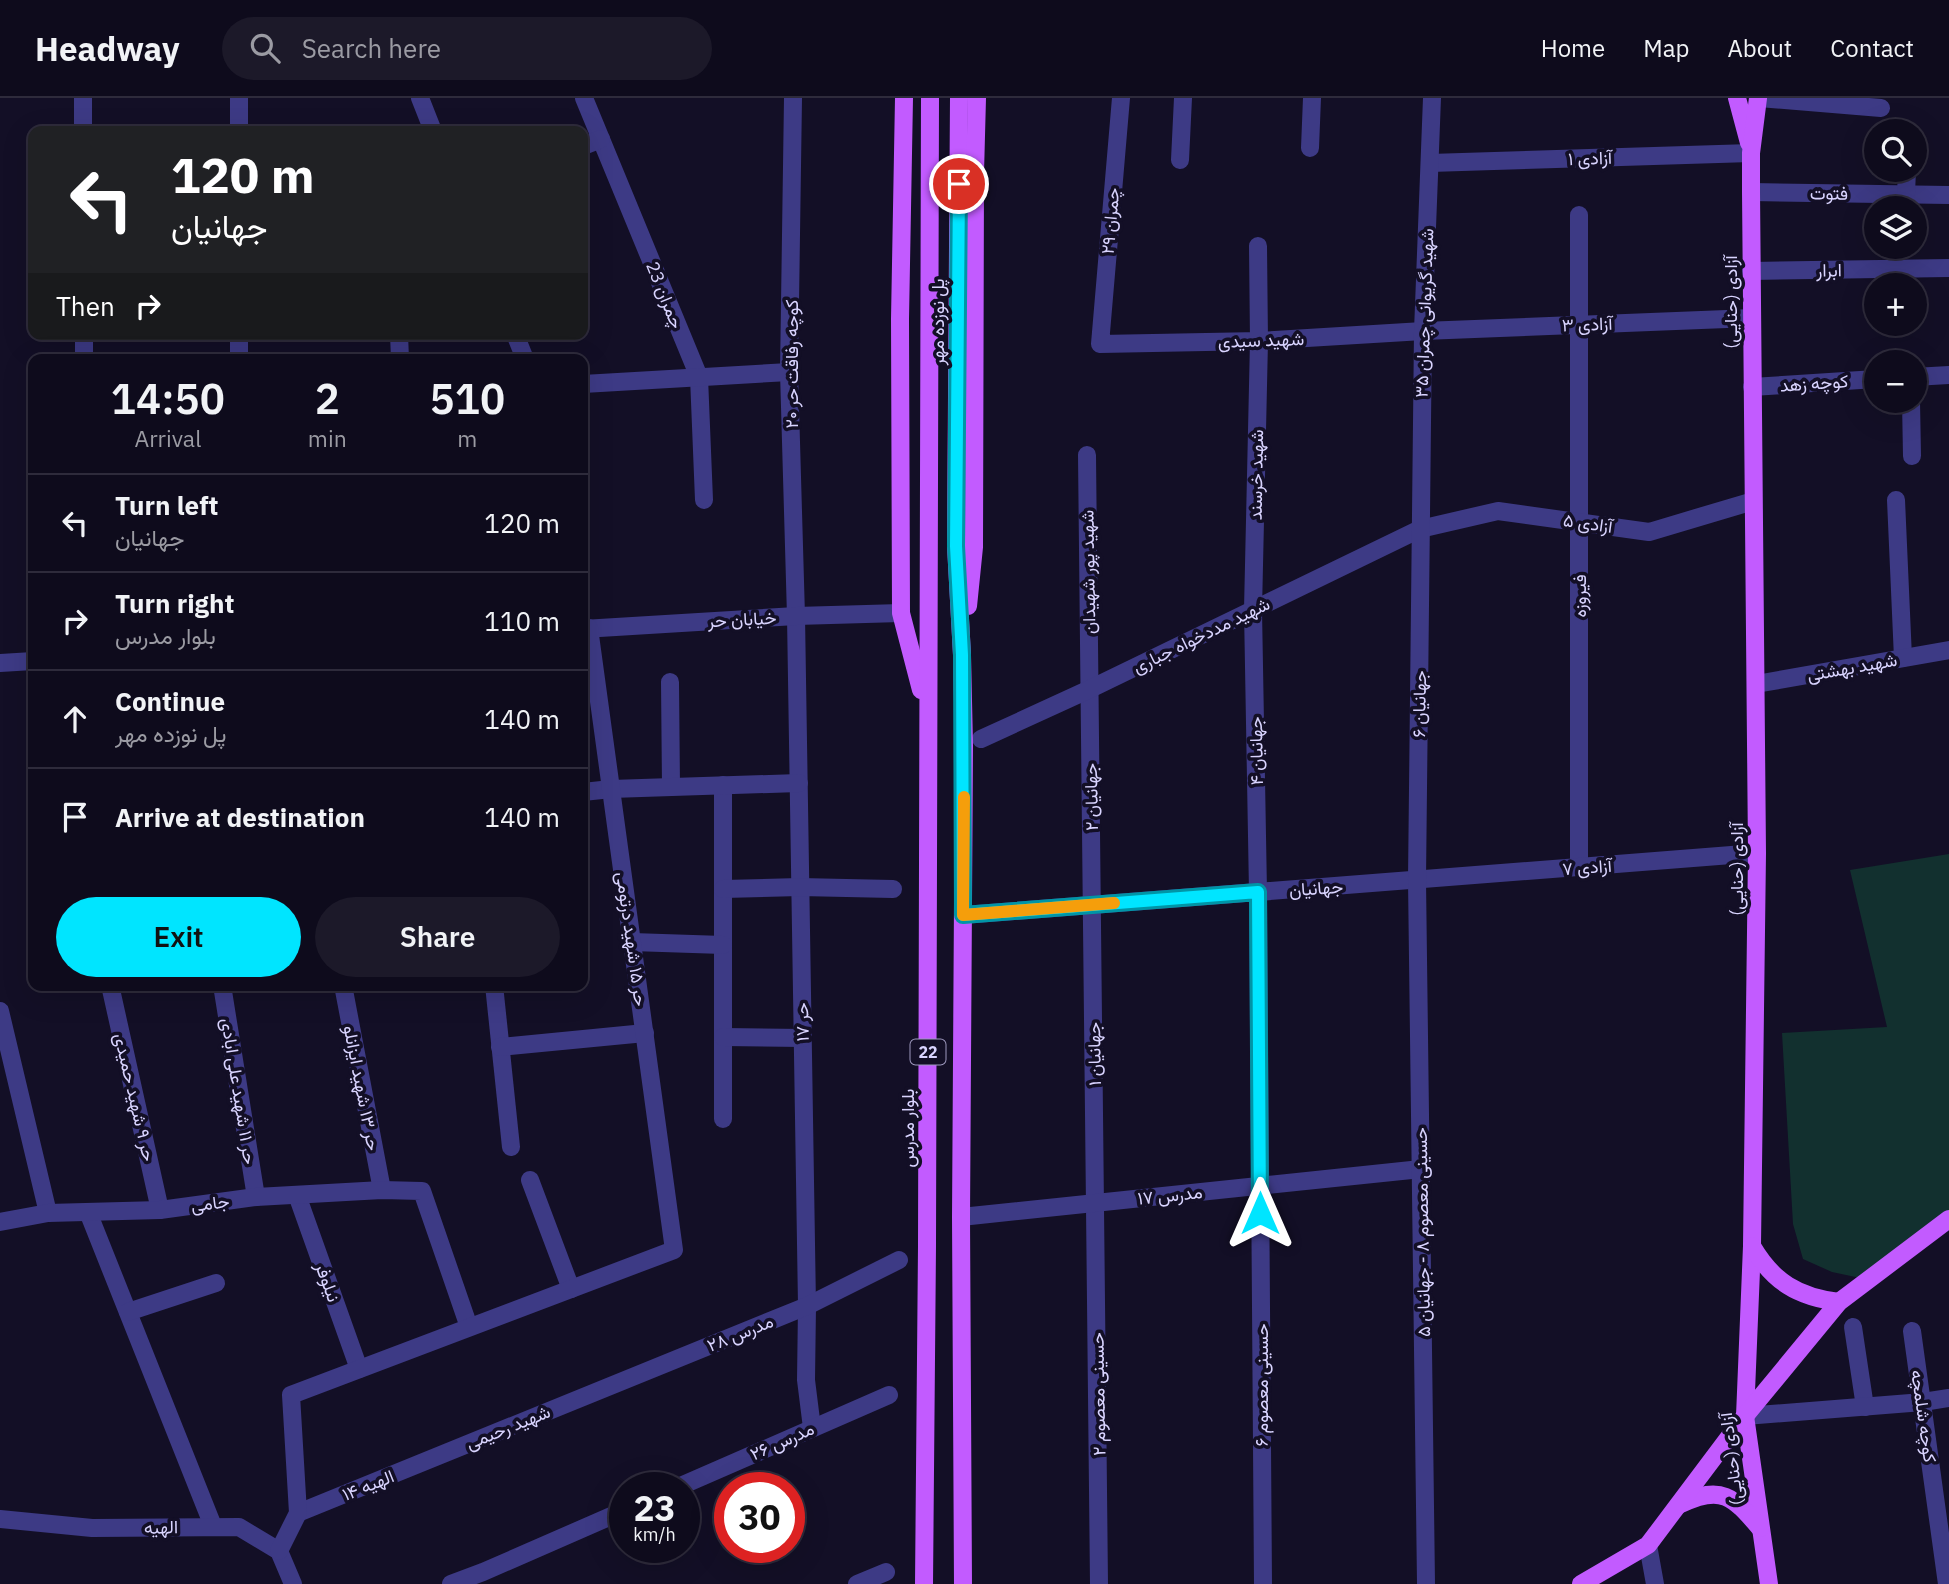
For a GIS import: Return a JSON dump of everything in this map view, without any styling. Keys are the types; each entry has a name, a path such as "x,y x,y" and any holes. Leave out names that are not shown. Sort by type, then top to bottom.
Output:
{"main road":[{"path":"904,98 900,319 901,613 928,715"},
{"name":"پل نوزده مهر","path":"959,98 956,546 962,655"},
{"path":"963,1584 962,655 974,547 977,98"},
{"name":"آزادی (حنایی)","path":"1737,98 1751,153"},
{"name":"آزادی (حنایی)","path":"1758,98 1751,153 1758,853 1752,1246 1745,1416 1769,1584"},
{"name":"پل نوزده مهر","path":"928,546 930,100"},
{"name":"بلوار مدرس","path":"924,1584 928,546"},
{"path":"1581,1584 1648,1545 1745,1416 1839,1302 1946,1226"},
{"path":"1752,1246 1767,1268 1788,1286 1812,1297 1839,1302"},
{"path":"1678,1506 1698,1496 1714,1493 1733,1500 1761,1529"}],"street":[{"path":"83,98 83,126"},
{"path":"239,98 239,126"},
{"path":"419,98 431,126"},
{"name":"چمران 23","path":"584,98 699,377 704,500"},
{"name":"چمران ۲۹","path":"1100,344 1121,98"},
{"path":"1180,160 1183,98"},
{"path":"1310,148 1312,98"},
{"name":"شهید گریوانی چمران ۳۵","path":"1420,529 1423,331 1432,98"},
{"path":"1758,98 1881,108"},
{"name":"کوچه رفاقت حر ۲۰","path":"793,105 789,372 796,616"},
{"path":"588,144 601,139"},
{"name":"آزادی ۱","path":"1430,163 1751,153"},
{"path":"1906,182 1906,194"},
{"name":"فتوت","path":"1751,192 1949,195"},
{"name":"فیروزه","path":"1579,215 1579,867"},
{"name":"شهید خرسند","path":"1253,610 1259,341 1258,246"},
{"name":"ابرار","path":"1751,271 1949,268"},
{"name":"آزادی ۳","path":"1423,331 1752,318"},
{"name":"شهید سیدی","path":"1100,344 1259,341 1423,331"},
{"path":"588,384 789,372"},
{"path":"1927,376 1949,375"},
{"name":"کوچه زهد","path":"1752,387 1864,380"},
{"path":"1911,413 1912,456"},
{"name":"شهید پور شهیدان","path":"1087,455 1090,689"},
{"name":"آزادی ۵","path":"1420,529 1498,511 1649,532 1753,500"},
{"path":"1896,500 1903,658"},
{"name":"شهید مددخواه جباری","path":"981,739 1420,529"},
{"name":"جهانیان ۶","path":"1417,880 1420,529"},
{"name":"جهانیان ۴","path":"1253,610 1260,1186"},
{"name":"خیابان حر","path":"588,628 901,613"},
{"name":"حر ۱۷","path":"796,616 806,1380 813,1428"},
{"name":"حر ۱۵ شهید درتومی","path":"571,1289 674,1250 588,641"},
{"name":"شهید بهشتی","path":"1756,684 1949,650"},
{"path":"0,663 28,661"},
{"path":"670,682 671,787"},
{"name":"جهانیان ۲","path":"1090,689 1092,905"},
{"path":"588,791 799,783"},
{"path":"723,785 723,1119"},
{"name":"آزادی ۷","path":"1417,880 1758,853"},
{"name":"جهانیان","path":"963,915 1417,880"},
{"name":"حسینی معصوم ۸ - جهانیان ۵","path":"1417,880 1426,1584"},
{"path":"723,889 893,889"},
{"name":"جهانیان ۱","path":"1092,905 1096,1203"},
{"path":"632,942 723,944"},
{"name":"حر ۹ شهید حمیدی","path":"111,991 160,1209"},
{"name":"حر ۱۱ شهید علی ابادی","path":"223,991 256,1197"},
{"name":"حر ۱۳ شهید ایزانلو","path":"344,991 382,1190"},
{"path":"495,991 511,1147"},
{"path":"0,1010 48,1213"},
{"path":"500,1047 645,1033"},
{"path":"723,1037 803,1038"},
{"name":"مدرس ۱۷","path":"961,1217 1421,1169"},
{"path":"293,1584 279,1551 298,1513 291,1395 571,1289 530,1180"},
{"name":"حسینی معصوم ۶","path":"1260,1186 1263,1584"},
{"name":"جامی","path":"0,1222 48,1213 160,1209 256,1197 382,1190 422,1191 469,1328"},
{"name":"نیلوفر","path":"297,1195 359,1369"},
{"name":"حسینی معصوم ۲","path":"1096,1203 1100,1584"},
{"path":"88,1212 213,1526"},
{"name":"مدرس ۲۸","path":"579,1399 807,1306 899,1260"},
{"path":"128,1312 216,1283"},
{"path":"1853,1326 1865,1407"},
{"name":"کوچه شلمچه","path":"1912,1331 1947,1584"},
{"name":"مدرس ۲۶","path":"700,1477 889,1395"},
{"path":"1745,1416 1949,1398"},
{"name":"شهید رحیمی","path":"438,1456 579,1399"},
{"name":"الهیه ۱۴","path":"298,1513 438,1456"},
{"path":"451,1584 609,1517"},
{"name":"الهیه","path":"0,1519 92,1528 239,1527 279,1551"},
{"path":"1648,1545 1655,1584"},
{"path":"857,1584 886,1572"}],"green space":[{"path":"1949,854 1949,1215 1865,1279 1832,1272 1803,1259 1793,1224 1782,1033 1887,1027 1850,870"}],"slow traffic":[{"path":"964,797 963,915 1114,903"}],"route":[{"path":"959,184 956,546 964,746 963,915 1258,892 1260,1213"}]}
